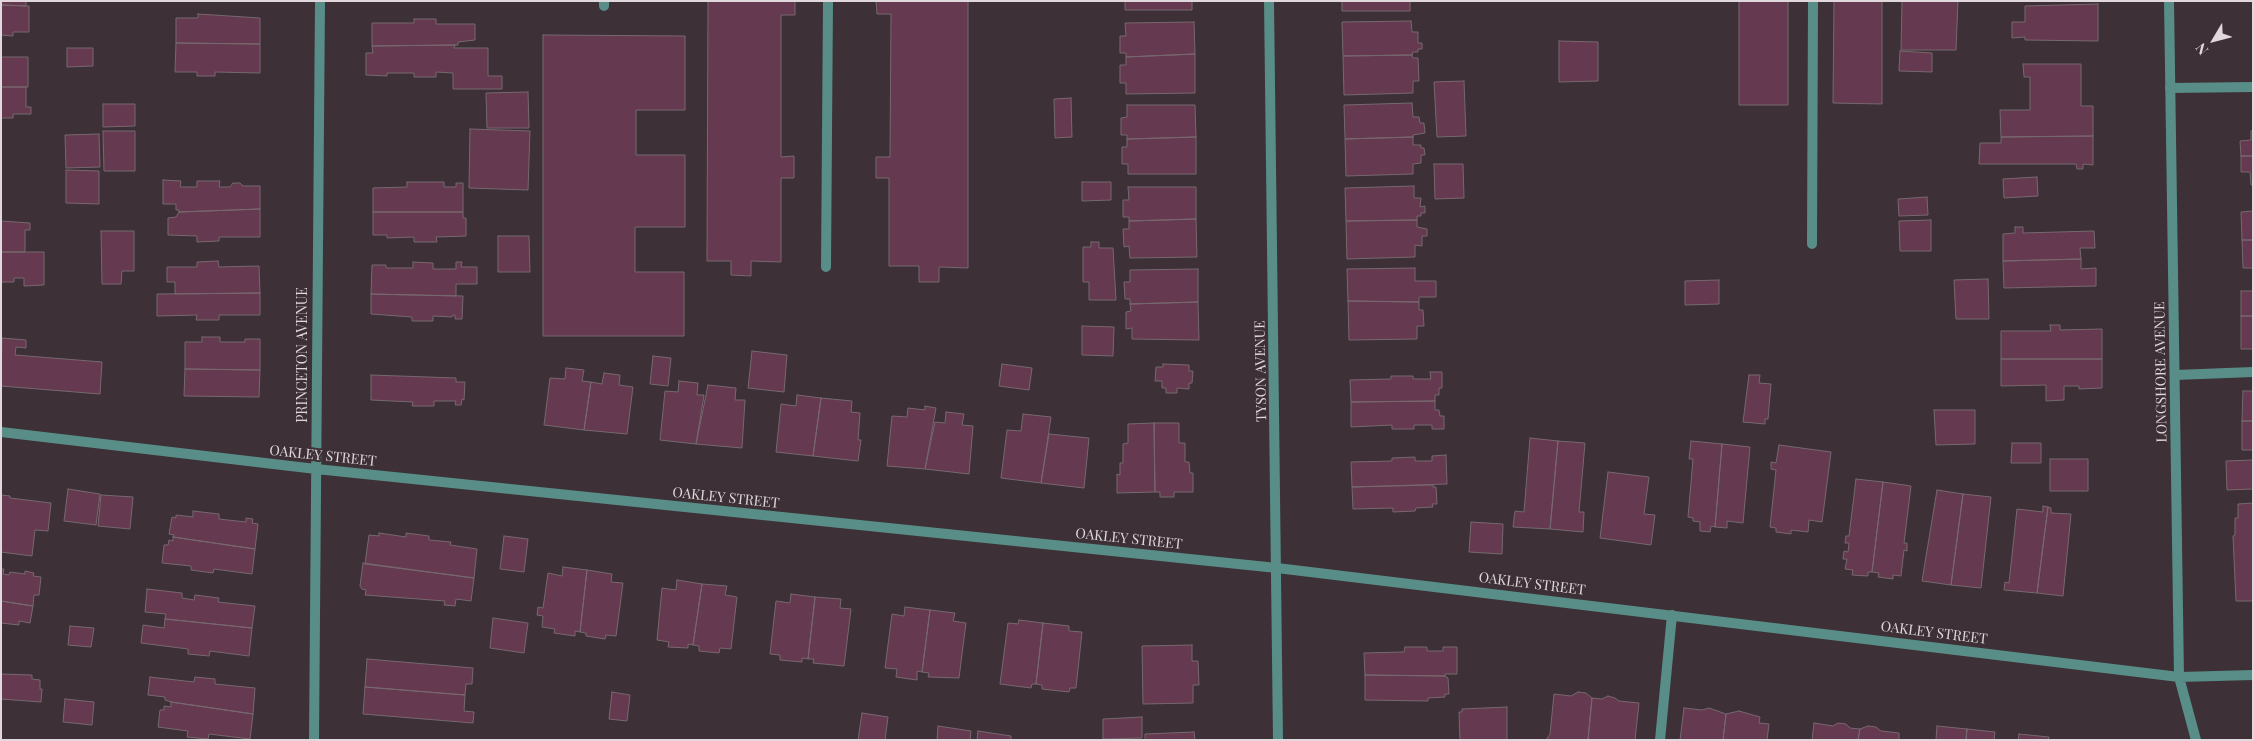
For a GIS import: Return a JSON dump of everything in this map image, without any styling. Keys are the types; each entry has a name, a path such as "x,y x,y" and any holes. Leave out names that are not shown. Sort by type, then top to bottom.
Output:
{"street":[{"name":"PRINCETON AVENUE","path":"314,740 320,1"},
{"path":"826,267 828,1"},
{"name":"TYSON AVENUE","path":"1269,1 1278,740"},
{"path":"1812,244 1813,1"},
{"name":"LONGSHORE AVENUE","path":"2169,1 2179,677 2196,740"},
{"path":"2170,88 2253,87"},
{"path":"2175,375 2253,372"},
{"name":"OAKLEY STREET","path":"1,432 316,470 1277,568 2179,677 2253,675"},
{"path":"1660,740 1672,615"}],"building":[{"path":"1,1 26,1 26,6 1,5"},
{"path":"708,1 795,1 795,15 781,15 781,157 794,156 794,178 781,178 781,262 751,261 751,276 731,275 731,261 707,261"},
{"path":"876,1 968,1 968,268 939,267 939,282 919,282 919,266 889,266 889,178 876,178 876,157 890,157 891,14 877,14"},
{"path":"1125,1 1192,1 1192,10 1125,10"},
{"path":"1342,1 1410,1 1410,11 1342,11"},
{"path":"1739,1 1788,1 1788,105 1739,105"},
{"path":"1834,1 1882,1 1882,104 1833,103"},
{"path":"1902,1 1958,1 1956,50 1901,50"},
{"path":"2098,4 2098,41 2025,40 2025,37 2012,38 2012,22 2025,22 2025,6"},
{"path":"1,5 29,6 29,32 13,32 13,36 1,35"},
{"path":"198,14 260,18 260,44 176,43 176,18 198,18"},
{"path":"414,19 436,19 436,24 475,24 475,40 458,42 458,45 372,46 372,23 414,23"},
{"path":"1411,21 1412,32 1418,32 1418,43 1422,43 1422,49 1418,49 1418,52 1413,52 1412,55 1343,56 1342,22"},
{"path":"1194,22 1195,54 1126,57 1126,53 1120,53 1120,36 1126,36 1125,23"},
{"path":"543,35 685,36 685,110 636,110 636,155 685,155 685,227 635,227 635,272 684,272 684,336 543,336"},
{"path":"1559,41 1598,42 1598,81 1559,82"},
{"path":"176,43 260,44 260,73 215,72 215,76 197,76 197,72 175,72"},
{"path":"455,45 454,48 488,48 488,76 502,76 502,89 453,89 453,73 436,72 436,77 414,77 414,73 387,73 387,76 366,75 366,53 373,53 372,46"},
{"path":"67,48 93,48 93,66 67,67"},
{"path":"1900,51 1932,53 1932,72 1899,71"},
{"path":"1195,54 1195,93 1126,94 1126,83 1120,83 1120,65 1126,65 1126,57"},
{"path":"1412,55 1413,58 1418,58 1419,81 1413,81 1413,93 1344,95 1343,56"},
{"path":"1,57 28,57 28,87 1,87"},
{"path":"2023,64 2081,64 2081,106 2093,106 2093,136 2001,137 2000,110 2030,110 2030,77 2024,77"},
{"path":"1464,81 1466,136 1437,137 1434,82"},
{"path":"1,87 26,87 26,107 31,107 31,114 13,114 13,118 1,118"},
{"path":"528,92 529,128 487,128 486,93"},
{"path":"1071,98 1072,137 1055,138 1054,99"},
{"path":"1412,103 1413,117 1419,117 1420,123 1424,123 1425,133 1413,135 1413,137 1345,139 1344,105"},
{"path":"103,104 135,104 135,126 103,127"},
{"path":"1127,105 1195,105 1196,137 1127,139 1127,135 1121,135 1121,118 1127,117"},
{"path":"470,129 530,131 528,190 469,188"},
{"path":"103,131 135,131 135,171 104,171"},
{"path":"2251,131 2253,131 2253,156 2241,156 2240,141 2251,140"},
{"path":"99,134 100,167 66,168 65,135"},
{"path":"2093,136 2093,165 2083,164 2083,169 2077,169 2076,164 1979,164 1980,143 2001,143 2001,137"},
{"path":"1196,137 1196,174 1128,174 1128,164 1122,164 1122,147 1127,147 1127,139"},
{"path":"1413,137 1413,145 1421,145 1421,148 1424,148 1425,155 1421,155 1421,163 1413,164 1413,174 1346,176 1345,139"},
{"path":"2241,156 2253,156 2253,185 2251,185 2250,172 2241,172"},
{"path":"1434,164 1463,164 1464,198 1435,199"},
{"path":"66,170 99,171 99,204 66,203"},
{"path":"2037,177 2038,196 2004,198 2003,179"},
{"path":"163,180 181,181 180,187 197,187 197,181 220,181 219,187 230,187 233,183 240,183 243,186 260,186 260,209 179,212 179,210 176,210 176,204 163,204"},
{"path":"407,182 444,182 444,187 456,187 456,183 463,183 463,212 373,212 373,188 407,187"},
{"path":"1082,182 1111,182 1111,200 1082,201"},
{"path":"1414,186 1414,198 1421,198 1420,207 1425,206 1425,213 1417,216 1417,220 1346,221 1345,188"},
{"path":"1128,187 1196,187 1196,219 1129,221 1129,217 1123,217 1123,200 1129,200"},
{"path":"1927,197 1928,215 1899,216 1898,199"},
{"path":"260,209 260,237 219,237 219,241 197,242 197,236 168,235 168,218 176,217 179,212"},
{"path":"2253,211 2253,240 2242,240 2241,212"},
{"path":"373,212 463,212 463,218 466,218 466,236 436,237 437,242 414,242 414,237 387,238 387,235 373,235"},
{"path":"1196,219 1197,257 1130,258 1129,246 1124,247 1123,229 1129,229 1129,221"},
{"path":"1417,220 1417,227 1427,229 1427,236 1422,236 1422,246 1415,245 1415,257 1347,259 1346,221"},
{"path":"1931,220 1931,251 1900,251 1899,221"},
{"path":"1,221 30,223 30,230 25,230 25,252 1,252"},
{"path":"2015,227 2023,227 2023,233 2094,231 2095,248 2080,248 2081,259 2003,261 2003,234 2015,233"},
{"path":"101,231 134,231 134,271 122,271 121,284 102,284"},
{"path":"498,236 529,236 530,272 498,272"},
{"path":"2242,240 2253,240 2253,268 2243,268"},
{"path":"1091,242 1099,242 1099,248 1113,248 1116,300 1089,300 1089,282 1083,282 1083,247 1091,247"},
{"path":"1,252 44,252 44,285 24,286 24,278 14,278 14,282 1,282"},
{"path":"2081,259 2081,269 2096,268 2096,286 2004,288 2003,261"},
{"path":"218,261 219,267 259,266 260,293 175,294 175,282 167,282 167,267 197,267 197,262"},
{"path":"413,262 433,263 433,269 456,269 456,262 462,262 461,267 477,267 477,284 456,284 456,296 371,294 372,265 386,265 386,268 413,268"},
{"path":"1415,268 1415,281 1436,281 1436,297 1419,297 1419,302 1348,301 1347,269"},
{"path":"1198,269 1198,302 1130,304 1130,299 1125,299 1124,282 1130,282 1130,270"},
{"path":"1988,279 1989,319 1956,319 1954,280"},
{"path":"1719,280 1719,304 1685,305 1685,281"},
{"path":"2241,291 2253,291 2253,316 2241,316"},
{"path":"260,293 260,315 219,315 219,320 196,320 197,315 157,316 157,294"},
{"path":"371,294 463,296 462,319 455,319 455,315 453,315 452,317 433,316 433,321 412,321 412,317 371,314"},
{"path":"1348,301 1419,302 1419,310 1423,310 1424,326 1417,326 1417,339 1349,340"},
{"path":"1198,302 1199,340 1132,339 1132,328 1126,329 1126,312 1131,311 1130,304"},
{"path":"2241,316 2253,316 2253,349 2241,349"},
{"path":"2050,325 2060,325 2060,330 2102,329 2102,359 2001,359 2001,331 2051,331"},
{"path":"1082,326 1114,327 1113,356 1082,355"},
{"path":"202,337 220,337 220,342 245,342 245,339 260,339 260,370 185,369 185,342 202,342"},
{"path":"2,338 26,340 26,348 16,347 15,355 102,362 100,394 1,386"},
{"path":"752,351 787,355 784,392 748,388"},
{"path":"653,356 671,358 668,386 650,384"},
{"path":"2001,359 2102,359 2102,388 2079,389 2079,386 2064,386 2064,400 2046,401 2046,385 2001,386"},
{"path":"1002,364 1032,368 1029,390 999,386"},
{"path":"1163,364 1189,365 1189,371 1193,371 1192,383 1189,383 1189,389 1177,388 1177,393 1166,393 1166,388 1162,388 1162,381 1155,381 1156,367 1163,367"},
{"path":"566,368 584,370 582,381 591,382 584,430 544,425 550,378 565,379"},
{"path":"185,369 260,370 259,397 184,396"},
{"path":"1430,372 1442,372 1442,388 1439,388 1439,395 1435,395 1435,401 1351,402 1350,380 1391,379 1391,376 1413,376 1413,379 1431,379"},
{"path":"604,373 620,375 619,385 633,387 627,434 584,430 591,382 602,384"},
{"path":"371,375 456,378 456,382 465,382 464,400 462,399 461,405 455,405 456,401 434,401 434,406 412,406 413,402 371,400"},
{"path":"1749,375 1760,375 1759,383 1771,384 1768,419 1765,419 1765,424 1743,422"},
{"path":"679,381 698,383 697,395 704,395 696,444 660,440 665,391 678,392"},
{"path":"708,385 736,388 735,400 745,400 742,448 696,444"},
{"path":"2243,391 2253,391 2253,421 2242,421"},
{"path":"797,395 821,398 813,456 776,452 781,404 796,406"},
{"path":"821,398 852,401 851,412 860,413 858,440 861,440 858,461 813,456"},
{"path":"1435,401 1435,410 1439,410 1440,416 1444,416 1444,429 1432,429 1432,425 1414,425 1414,429 1392,429 1392,425 1351,427 1351,402"},
{"path":"925,406 936,408 925,469 887,466 892,416 907,417 908,408 925,410"},
{"path":"1934,410 1975,410 1975,444 1936,445"},
{"path":"946,412 964,414 962,425 973,426 969,474 925,469 935,422 945,423"},
{"path":"1023,414 1051,417 1041,483 1001,478 1007,430 1021,431"},
{"path":"2242,421 2253,421 2253,450 2242,450"},
{"path":"1154,423 1155,492 1117,493 1117,474 1120,475 1120,463 1123,463 1123,444 1128,443 1128,424"},
{"path":"1154,423 1179,423 1179,443 1185,443 1185,462 1189,462 1190,473 1193,473 1193,492 1174,492 1174,497 1160,497 1160,492 1155,492"},
{"path":"1049,434 1089,438 1084,488 1041,483"},
{"path":"1530,438 1558,441 1550,529 1513,527 1515,511 1524,512"},
{"path":"1558,441 1585,443 1579,512 1584,512 1583,532 1550,529"},
{"path":"1691,441 1722,444 1715,527 1711,526 1710,532 1700,531 1700,522 1693,521 1693,518 1688,517 1693,459 1689,459"},
{"path":"2012,443 2041,443 2041,463 2011,463"},
{"path":"1722,444 1750,447 1743,523 1727,521 1727,528 1715,527"},
{"path":"1779,445 1831,452 1822,522 1809,520 1808,532 1791,530 1791,534 1776,532 1776,528 1770,527 1776,470 1771,469 1771,462 1776,463"},
{"path":"1446,455 1447,484 1352,487 1351,462 1392,461 1392,458 1415,457 1415,461 1432,461 1432,456"},
{"path":"2050,459 2088,459 2088,491 2050,491"},
{"path":"2253,460 2253,489 2227,490 2226,461"},
{"path":"1608,472 1649,477 1644,514 1655,515 1651,545 1600,538"},
{"path":"1856,479 1883,482 1872,572 1868,572 1868,576 1852,575 1853,570 1845,569 1847,559 1843,559 1844,551 1848,552 1849,543 1845,543 1846,536 1849,536"},
{"path":"1883,482 1911,486 1904,543 1907,543 1907,551 1904,550 1901,576 1893,575 1893,579 1878,577 1879,573 1872,572"},
{"path":"1433,485 1433,487 1436,487 1437,504 1432,504 1433,507 1416,508 1415,511 1393,512 1393,508 1353,509 1352,487"},
{"path":"68,489 100,494 96,525 64,521"},
{"path":"1937,490 1963,494 1951,585 1922,581"},
{"path":"1963,494 1991,497 1981,588 1951,585"},
{"path":"1,495 10,496 10,498 51,503 48,531 35,530 32,556 1,552"},
{"path":"101,495 133,497 130,529 98,526"},
{"path":"2253,503 2253,601 2236,601 2233,536 2235,535 2235,518 2238,518 2238,504"},
{"path":"2043,506 2048,507 2037,593 2004,590 2005,582 2009,583 2017,509 2043,512"},
{"path":"2048,507 2051,508 2051,513 2071,514 2063,596 2037,593"},
{"path":"193,511 219,514 219,519 246,522 246,518 253,519 252,523 258,524 255,549 173,537 174,535 169,534 172,517 176,518 176,515 193,517"},
{"path":"1471,522 1503,524 1502,554 1469,552"},
{"path":"379,533 406,537 406,533 429,536 429,540 451,542 450,545 477,549 474,578 365,564 369,535 379,536"},
{"path":"504,536 528,539 524,572 500,569"},
{"path":"173,537 255,549 252,574 214,569 213,573 191,570 191,566 162,563 164,545 168,545 169,540 173,541"},
{"path":"363,563 474,578 471,601 456,599 455,606 444,605 445,601 365,595 366,590 360,586"},
{"path":"563,567 587,570 580,632 575,631 575,636 554,633 555,629 542,627 543,616 537,615 538,607 543,608 548,573 562,576"},
{"path":"1,569 4,569 3,574 9,575 10,572 25,574 25,571 34,573 33,576 41,577 39,595 34,595 33,606 1,601"},
{"path":"587,570 612,574 611,582 623,583 616,636 606,635 605,639 586,636 586,633 580,632"},
{"path":"677,580 702,584 693,645 688,644 688,648 668,647 669,642 657,640 662,588 676,590"},
{"path":"702,584 727,586 725,595 737,597 731,649 720,648 719,653 699,651 699,646 693,645"},
{"path":"147,589 182,593 182,598 194,600 195,595 219,598 218,602 255,606 252,628 165,619 166,614 145,612"},
{"path":"791,594 815,597 808,659 802,658 802,662 780,660 780,655 770,654 776,601 790,603"},
{"path":"815,597 841,599 840,608 851,609 844,666 813,663 814,659 808,659"},
{"path":"1,601 33,606 30,623 19,621 19,625 1,623"},
{"path":"905,607 930,610 922,672 917,671 917,680 896,677 897,669 885,668 892,614 904,616"},
{"path":"930,610 955,613 953,621 966,623 959,678 928,677 929,673 922,672"},
{"path":"493,618 528,623 524,653 490,648"},
{"path":"165,619 252,628 249,656 210,651 209,656 188,654 188,649 141,643 143,625 164,628"},
{"path":"1019,620 1043,623 1036,684 1032,684 1031,688 1000,684 1008,623 1018,624"},
{"path":"1043,623 1069,626 1069,631 1082,632 1076,688 1070,688 1069,692 1042,689 1042,685 1036,684"},
{"path":"70,626 94,628 91,647 68,645"},
{"path":"1192,645 1192,661 1198,661 1199,685 1193,685 1193,703 1143,704 1142,646"},
{"path":"1405,647 1427,647 1427,651 1443,651 1443,647 1457,647 1457,674 1445,674 1445,676 1365,675 1364,653 1404,652"},
{"path":"367,659 473,668 472,684 466,684 465,695 365,687"},
{"path":"1,674 32,675 32,679 40,680 40,689 42,689 41,702 1,699"},
{"path":"1365,675 1445,676 1448,678 1449,694 1445,694 1445,697 1428,698 1428,701 1365,700"},
{"path":"150,677 194,682 195,677 215,679 215,684 255,688 253,714 171,702 165,700 165,697 148,695"},
{"path":"365,687 465,695 464,711 474,712 473,723 363,714"},
{"path":"612,692 630,695 627,721 609,719"},
{"path":"1578,692 1586,693 1592,698 1588,740 1546,740 1550,734 1554,694 1571,696"},
{"path":"1608,696 1619,701 1639,703 1635,740 1588,740 1592,698 1602,699"},
{"path":"65,699 94,702 92,725 63,722"},
{"path":"171,702 253,714 250,739 209,734 208,739 187,737 188,731 158,727 160,710 164,710 164,706 171,707"},
{"path":"1507,707 1507,740 1460,740 1459,712 1462,712 1462,709"},
{"path":"1684,708 1702,710 1709,708 1726,714 1723,740 1680,740"},
{"path":"1739,711 1760,717 1759,723 1769,724 1767,740 1723,740 1726,714"},
{"path":"862,713 888,717 885,740 858,740"},
{"path":"1142,717 1142,738 1103,739 1103,719"},
{"path":"1814,723 1833,726 1838,723 1846,724 1850,728 1860,729 1858,740 1812,740"},
{"path":"938,726 971,731 970,740 937,740"},
{"path":"1868,726 1876,727 1881,731 1899,733 1899,740 1858,740 1860,729"},
{"path":"1937,726 1967,729 1966,740 1936,740"},
{"path":"1967,729 1995,732 1994,740 1966,740"},
{"path":"978,731 1011,736 1011,740 977,740"},
{"path":"1194,732 1195,740 1145,740 1145,734"},
{"path":"2019,734 2049,737 2048,740 2018,740"}]}
